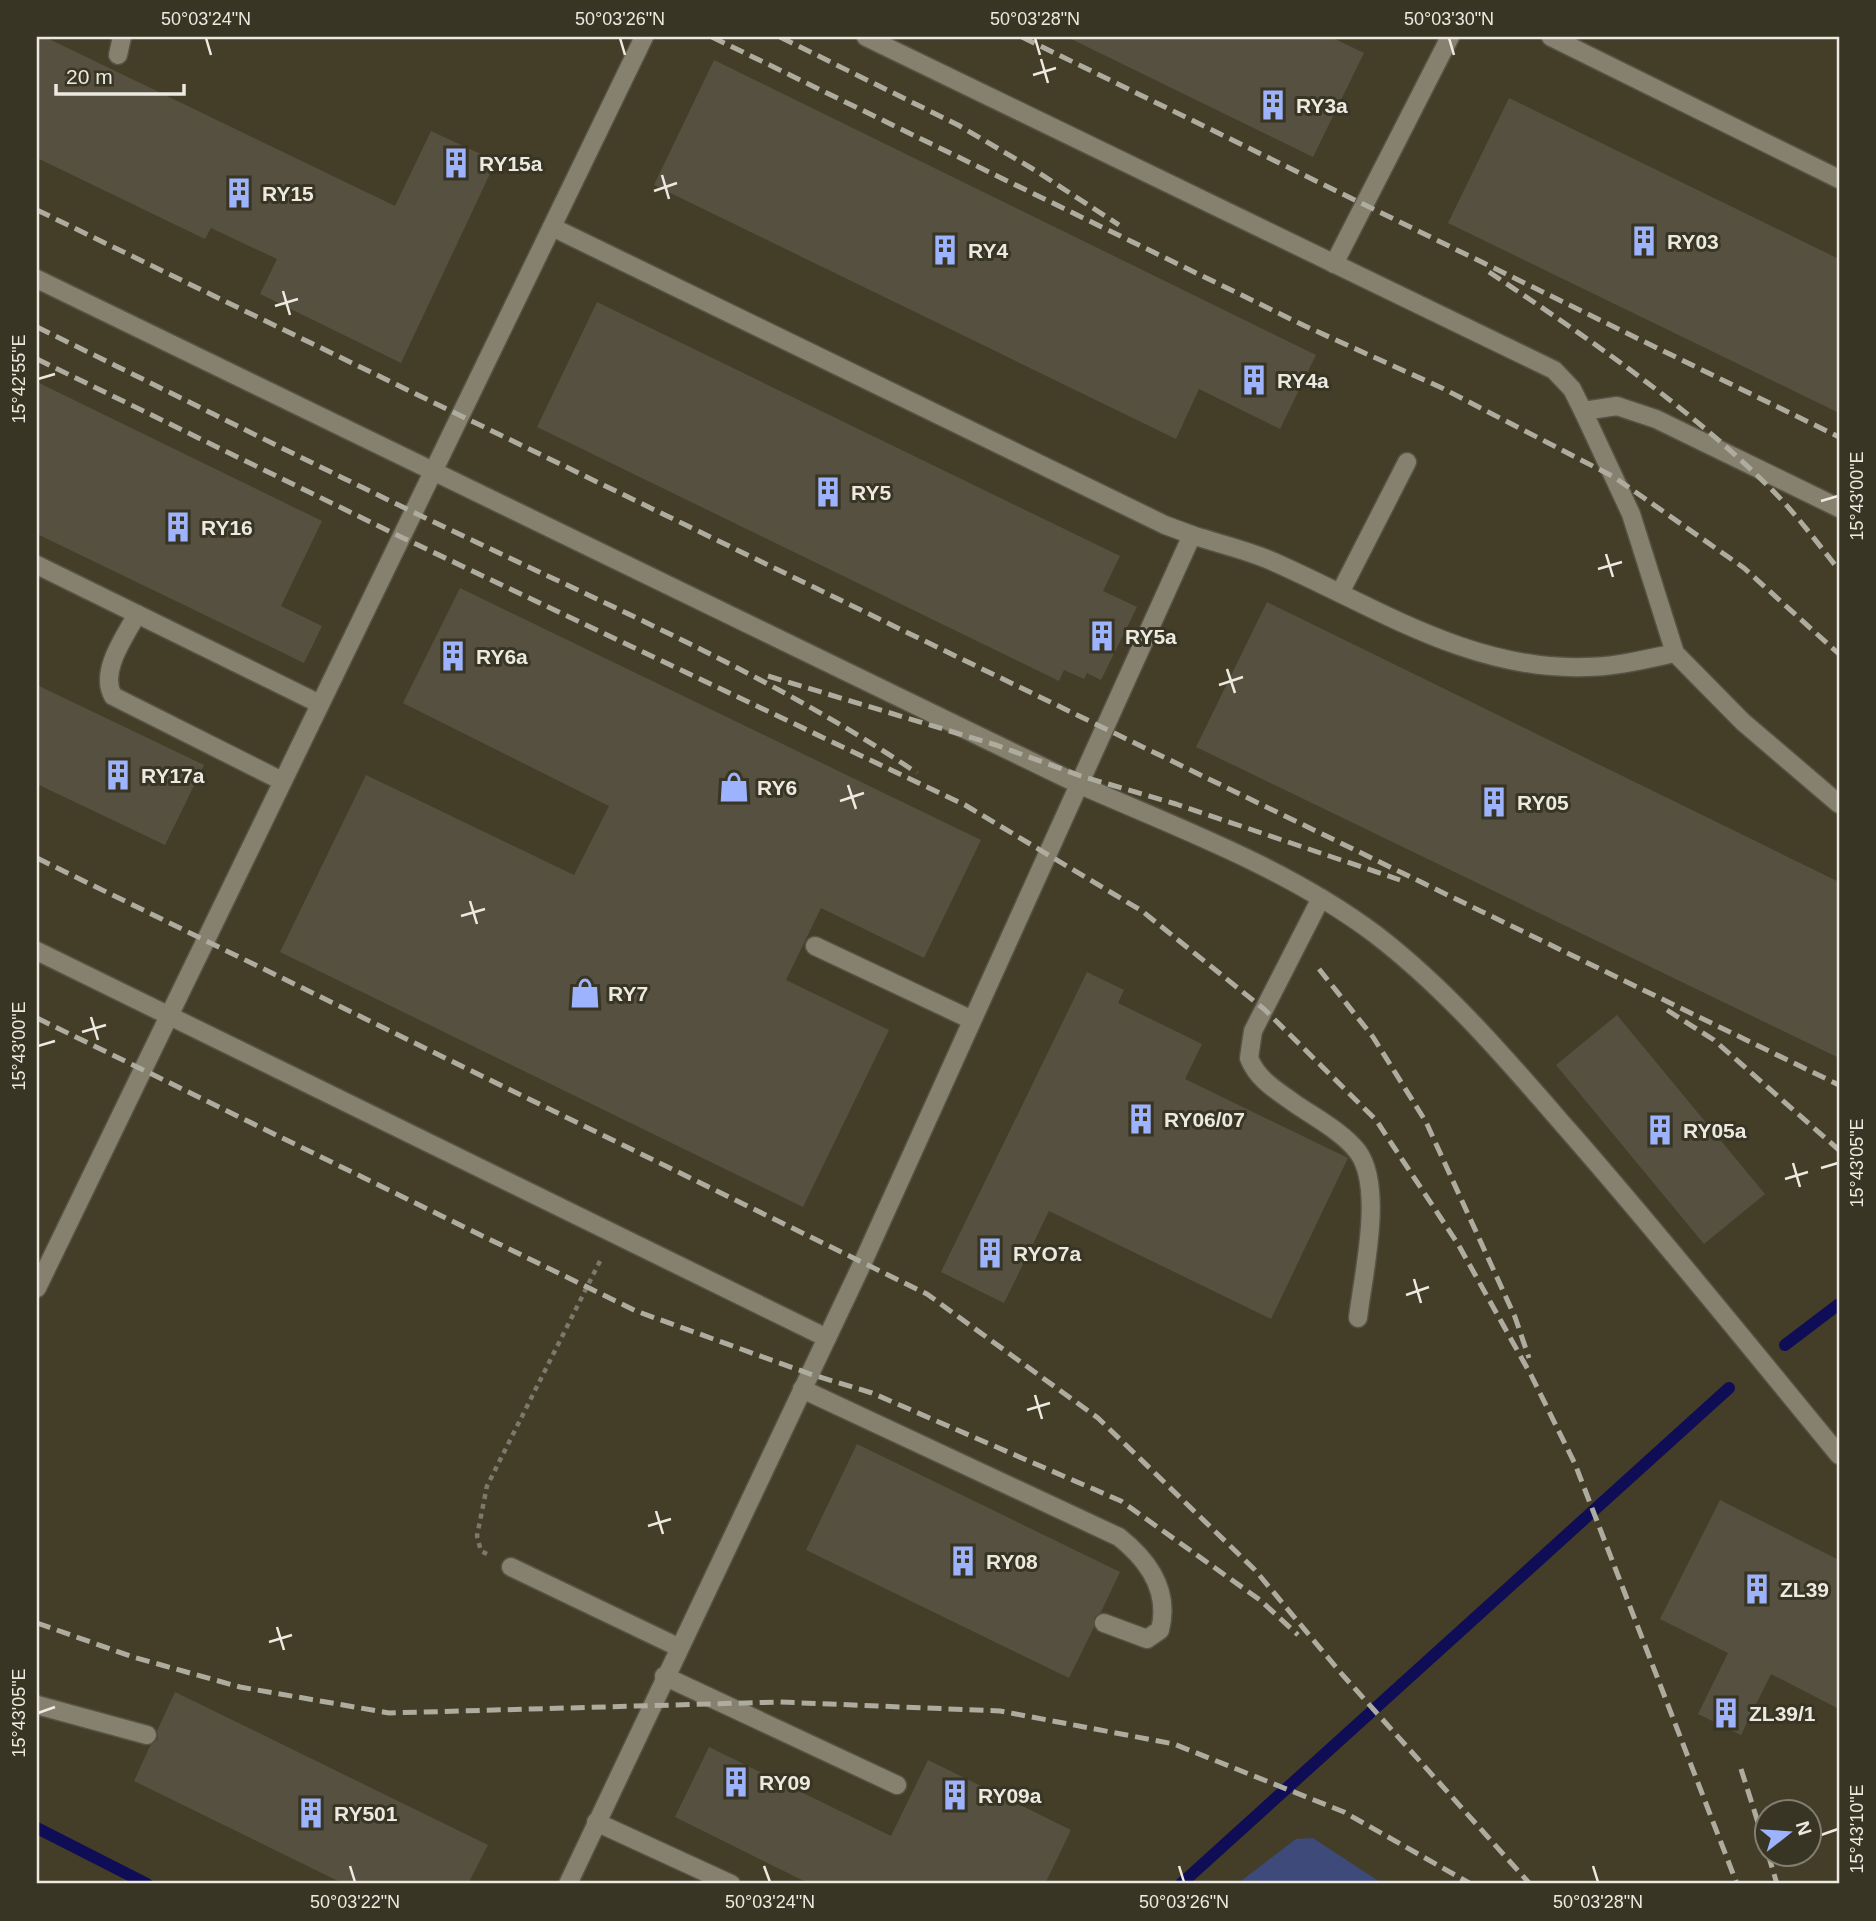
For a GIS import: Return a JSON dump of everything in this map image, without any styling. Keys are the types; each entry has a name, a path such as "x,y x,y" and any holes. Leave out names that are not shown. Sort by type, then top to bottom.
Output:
{"lane":[{"path":"118,55 122,37"},
{"path":"37,1288 644,37"},
{"path":"866,37 1554,370 1572,389 1631,514 1675,653 1743,722 1839,804"},
{"path":"1334,264 1450,37"},
{"path":"1551,37 1839,179"},
{"path":"552,227 1165,525 1271,561 1434,637 1506,659 1586,667 1675,653"},
{"path":"37,279 1078,784 1198,836 1321,898 1375,935 1494,1044 1609,1177 1839,1455"},
{"path":"1583,411 1617,406 1656,419 1839,508"},
{"path":"1340,593 1407,462"},
{"path":"568,1884 664,1676 827,1338 1192,535"},
{"path":"37,565 320,704"},
{"path":"137,614 110,669 107,680 113,696 282,781"},
{"path":"1321,898 1253,1031 1249,1058 1261,1078 1345,1140 1358,1152 1366,1167 1371,1206 1358,1318"},
{"path":"815,946 972,1020"},
{"path":"37,951 827,1338"},
{"path":"802,1389 1092,1521 1119,1536 1151,1570 1161,1597 1163,1621 1160,1630 1147,1639 1104,1623"},
{"path":"512,1567 678,1647"},
{"path":"664,1676 897,1785"},
{"path":"37,1705 147,1735"},
{"path":"596,1822 731,1884"}],"path":[{"path":"512,1567 481,1551 477,1536 487,1486 614,1233"}],"shaded area":[{"path":"37,37 1839,37 1839,1884 37,1884"},
{"path":"1313,1838 1383,1884 1237,1884 1296,1839"}],"building":[{"name":"RY15","path":"37,37 45,37 395,206 431,131 496,161 401,363 260,294 277,259 211,228 205,239 37,158"},
{"name":"RY3a","path":"1067,37 1331,37 1364,53 1313,157"},
{"name":"RY4","path":"714,60 1316,355 1280,429 1199,389 1176,439 654,185"},
{"name":"RY03","path":"1509,98 1839,259 1839,413 1448,223"},
{"name":"RY5","path":"597,302 1120,556 1103,591 1137,607 1101,680 1087,673 1084,679 1064,670 1059,681 537,427"},
{"name":"RY16","path":"37,382 322,521 281,606 322,626 304,663 37,534"},
{"path":"460,588 981,840 924,958 821,908 786,980 889,1030 803,1207 280,952 366,775 574,875 609,806 403,703"},
{"name":"RY05","path":"1267,602 1839,882 1839,1058 1196,747"},
{"name":"RY17a","path":"37,685 204,765 165,845 37,784"},
{"name":"RY06/07","path":"1087,972 1124,990 1118,1003 1202,1044 1185,1079 1348,1158 1271,1319 1049,1211 1004,1303 941,1272"},
{"name":"RY05a","path":"1617,1015 1765,1194 1704,1244 1556,1065"},
{"name":"RY08","path":"857,1444 1120,1572 1101,1612 1094,1618 1094,1627 1069,1678 806,1550"},
{"name":"ZL39","path":"1720,1500 1839,1560 1839,1709 1771,1674 1741,1735 1698,1714 1728,1653 1660,1619"},
{"name":"RY501","path":"175,1692 488,1845 468,1884 344,1884 134,1781 150,1746 158,1739 157,1731"},
{"path":"709,1747 891,1836 928,1760 1071,1830 1045,1884 810,1884 675,1817"}],"waterway":[{"path":"1785,1345 1839,1304"},
{"path":"1181,1884 1729,1388"},
{"path":"37,1828 147,1884"}],"railway":[{"path":"712,37 1305,326 1442,388 1614,477 1744,568 1839,654"},
{"path":"780,37 958,125 1033,169 1119,225"},
{"path":"1022,37 1839,437"},
{"path":"37,210 1839,1085"},
{"path":"1489,272 1598,346 1702,426 1777,495 1839,570"},
{"path":"37,327 367,490 702,650 811,708 917,773"},
{"path":"37,359 401,537 965,805 1142,911 1264,1009 1376,1120 1458,1244 1531,1375 1575,1464 1737,1884"},
{"path":"768,676 996,745 1081,776 1176,804 1400,880"},
{"path":"37,858 927,1294 1098,1418 1255,1570 1340,1672 1530,1884"},
{"path":"1319,969 1373,1037 1426,1122 1515,1317 1529,1358"},
{"path":"1667,1010 1714,1040 1839,1150"},
{"path":"37,1018 636,1311 810,1374 872,1393 1121,1501 1260,1600 1298,1635"},
{"path":"37,1623 133,1657 240,1687 389,1713 780,1702 1000,1711 1174,1744 1344,1812 1471,1884"},
{"path":"1741,1769 1754,1810"},
{"path":"1772,1868 1777,1884"}],"place":[{"name":"RY3a","path":"1273,105"},
{"name":"RY15a","path":"456,163"},
{"name":"RY15","path":"239,193"},
{"name":"RY03","path":"1644,241"},
{"name":"RY4","path":"945,250"},
{"name":"RY4a","path":"1254,380"},
{"name":"RY5","path":"828,492"},
{"name":"RY16","path":"178,527"},
{"name":"RY5a","path":"1102,636"},
{"name":"RY6a","path":"453,656"},
{"name":"RY17a","path":"118,775"},
{"name":"RY6","path":"734,787"},
{"name":"RY05","path":"1494,802"},
{"name":"RY7","path":"585,993"},
{"name":"RY06/07","path":"1141,1119"},
{"name":"RY05a","path":"1660,1130"},
{"name":"RYO7a","path":"990,1253"},
{"name":"RY08","path":"963,1561"},
{"name":"ZL39","path":"1757,1589"},
{"name":"ZL39/1","path":"1726,1713"},
{"name":"RY09","path":"736,1782"},
{"name":"RY09a","path":"955,1795"},
{"name":"RY501","path":"311,1813"}]}
